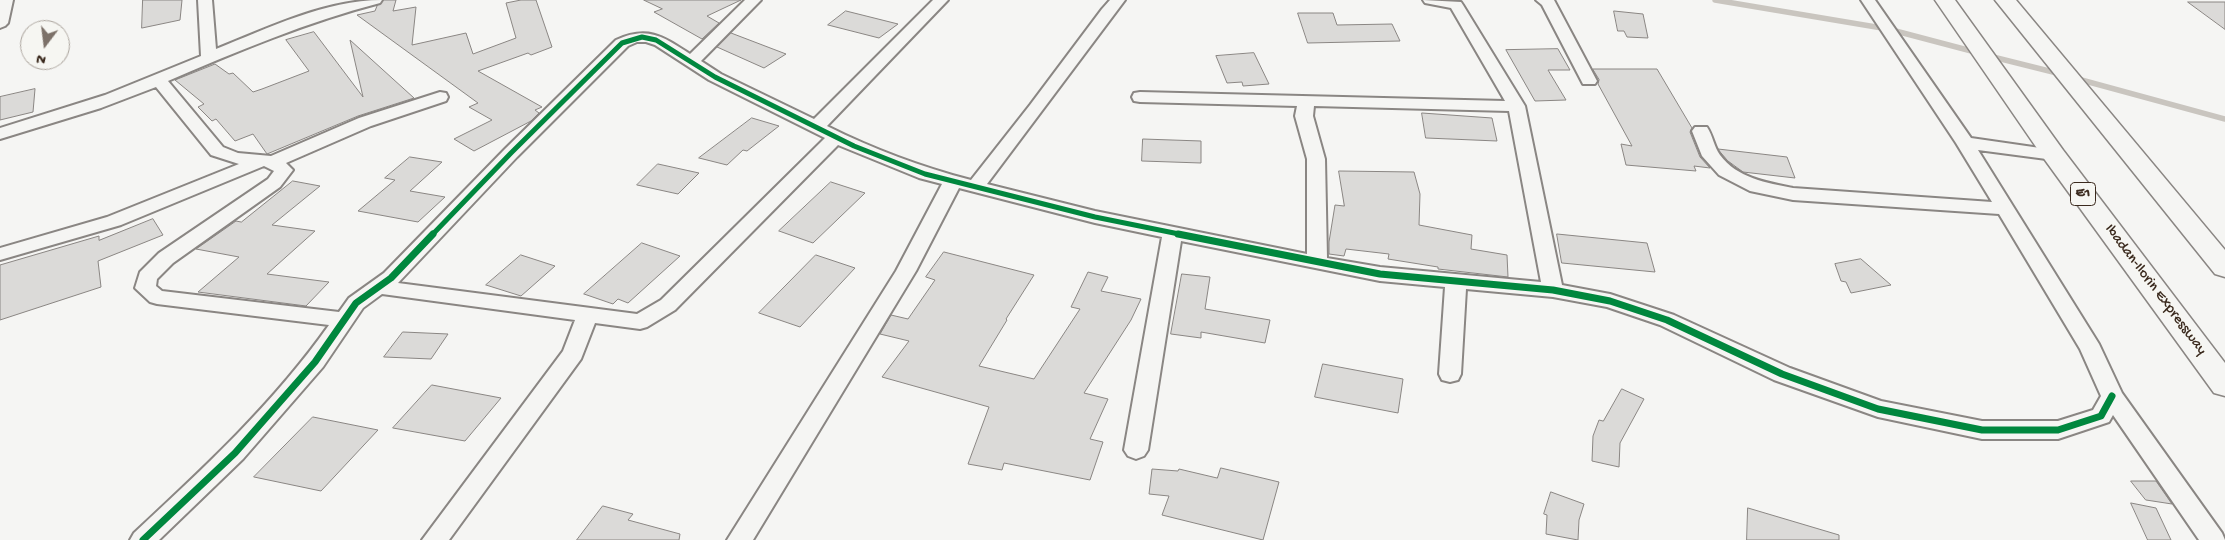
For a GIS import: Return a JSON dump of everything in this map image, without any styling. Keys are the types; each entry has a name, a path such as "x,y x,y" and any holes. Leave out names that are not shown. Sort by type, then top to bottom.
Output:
{"highway":[{"name":"Ibadan-Ilorin Expressway","path":"1945,0 2054,155 2225,385"},
{"path":"2005,0 2063,75 2146,171 2225,268"}],"street":[{"path":"0,23 6,0"},
{"path":"205,0 209,58"},
{"path":"0,134 124,94 349,2 375,0"},
{"path":"691,62 754,0"},
{"path":"817,126 941,0"},
{"path":"975,187 1036,110 1107,12 1118,0"},
{"path":"1430,0 1458,3 1517,106 1553,290"},
{"path":"1543,0 1548,2 1589,81"},
{"path":"1868,0 1965,143 2091,350 2112,396 2213,540"},
{"path":"143,540 235,453 315,362 356,303 391,278 511,153 622,43 632,38 651,37 715,77 854,146 925,174 1095,217 1317,263 1380,274 1553,290 1610,301 1667,320 1782,374 1878,409 1982,430 2058,430 2101,416 2112,396"},
{"path":"158,80 206,141 217,151 235,158 267,162 284,170 274,183 166,258 147,277 144,288 158,297 344,320"},
{"path":"0,254 145,210 358,124 440,97"},
{"path":"1140,97 1517,106"},
{"path":"1306,100 1304,116 1316,159 1317,263"},
{"path":"1701,131 1711,156 1725,171 1757,187 1794,194 2005,209"},
{"path":"380,287 640,322 668,305 836,136"},
{"path":"1965,143 2054,155"},
{"path":"740,540 906,271 953,181"},
{"path":"1136,450 1172,234"},
{"path":"1450,374 1456,281"},
{"path":"434,540 573,354 588,314"}],"building":[{"path":"143,0 182,0 180,20 142,28"},
{"path":"384,0 396,0 393,11 416,7 412,45 466,33 473,54 516,38 506,3 536,0 552,47 531,55 528,53 478,71 542,107 535,110 539,113 531,121 474,151 454,139 492,120 469,107 478,103 357,15 375,11 377,6"},
{"path":"644,0 741,0 707,16 719,23 702,39 654,12 662,9"},
{"path":"2188,2 2225,2 2225,29"},
{"path":"846,11 898,24 879,38 828,25"},
{"path":"1614,11 1643,14 1648,38 1627,37 1624,31 1618,31"},
{"path":"1298,13 1333,13 1337,25 1392,24 1400,41 1308,43"},
{"path":"314,32 363,97 350,40 414,98 358,116 267,154 253,134 235,141 216,119 212,121 198,107 204,104 175,80 215,64 229,74 233,73 253,92 262,89 309,71 286,40"},
{"path":"731,33 786,54 764,68 717,47"},
{"path":"1558,49 1570,70 1548,70 1566,100 1535,101 1506,50"},
{"path":"1254,53 1269,84 1243,86 1242,82 1227,83 1216,56"},
{"path":"1593,69 1657,69 1692,128 1690,132 1700,157 1710,168 1694,166 1696,171 1626,165 1621,144 1632,146 1598,84 1599,80"},
{"path":"35,89 33,112 0,120 0,97"},
{"path":"1422,113 1492,118 1497,141 1426,138"},
{"path":"752,118 779,126 747,151 743,150 727,165 699,158"},
{"path":"1143,139 1201,141 1201,163 1142,161"},
{"path":"1718,149 1787,157 1795,178 1743,172 1728,161"},
{"path":"410,157 442,162 410,191 445,197 418,222 358,211 395,180 385,178"},
{"path":"658,164 699,173 678,194 637,185"},
{"path":"1339,171 1414,172 1420,194 1419,225 1472,235 1471,249 1507,255 1508,277 1438,269 1438,267 1388,259 1389,254 1346,249 1344,256 1329,254 1335,205 1344,206"},
{"path":"293,181 320,186 272,225 315,231 267,274 329,282 306,306 198,292 239,257 196,249 236,221 241,222"},
{"path":"831,182 865,193 813,243 779,231"},
{"path":"153,219 163,235 98,261 101,287 0,320 0,265 99,236 99,240"},
{"path":"1557,234 1647,243 1655,272 1562,263"},
{"path":"642,243 680,256 628,303 618,299 613,304 584,294"},
{"path":"944,252 1034,275 979,366 1034,379 1080,309 1071,307 1088,272 1108,277 1101,291 1141,299 1131,320 1084,393 1108,399 1090,439 1103,442 1090,480 1004,463 1002,470 968,464 989,407 882,377 909,341 880,334 891,315 908,319 935,280 926,277"},
{"path":"521,255 555,266 521,296 486,285"},
{"path":"816,255 855,268 800,327 759,313"},
{"path":"1861,259 1891,285 1851,293 1846,282 1841,281 1835,264"},
{"path":"1182,274 1210,277 1205,309 1270,320 1265,343 1201,332 1201,338 1171,334"},
{"path":"403,332 448,334 431,359 384,357"},
{"path":"1323,364 1403,379 1398,413 1315,397"},
{"path":"432,385 501,398 465,441 393,428"},
{"path":"1622,389 1644,399 1620,443 1619,467 1592,461 1593,436 1599,420 1603,421"},
{"path":"313,417 378,430 321,491 254,477"},
{"path":"1221,468 1279,482 1263,540 1162,515 1169,496 1149,494 1152,469 1178,471 1179,469 1217,478"},
{"path":"2131,481 2156,481 2172,504 2146,500"},
{"path":"1551,492 1584,504 1579,520 1578,540 1546,534 1547,515 1544,514"},
{"path":"2131,503 2156,508 2171,540 2148,540"},
{"path":"603,506 633,514 628,520 680,534 679,540 577,540"},
{"path":"1748,508 1839,535 1839,540 1747,540"}],"waterway":[{"path":"1715,0 1888,29 1979,53"},
{"path":"1989,56 2061,74"},
{"path":"2074,78 2225,119"}],"cycle path":[{"path":"143,540 235,453 315,362 356,303 391,278 511,153 622,43 642,37 661,42 715,77 854,146 925,174 1095,217 1317,263 1380,274 1553,290 1610,301 1667,320 1782,374 1878,409 1982,430 2058,430 2101,416 2112,396"}]}
